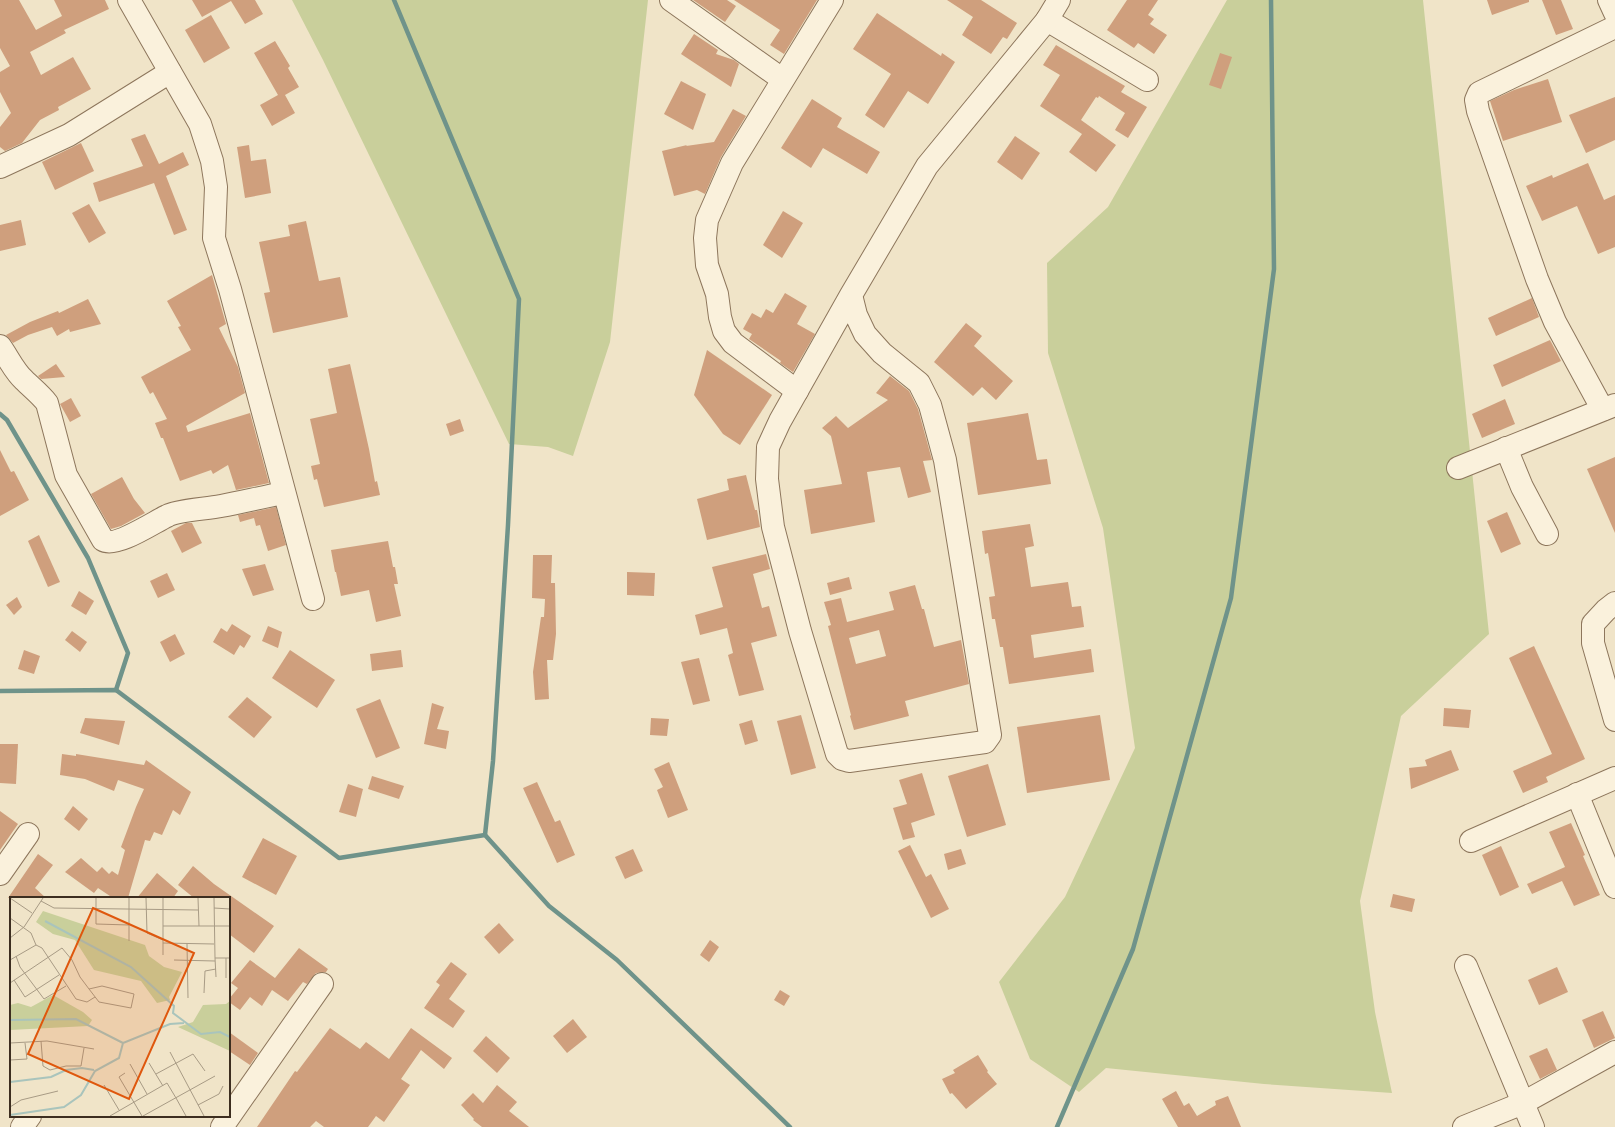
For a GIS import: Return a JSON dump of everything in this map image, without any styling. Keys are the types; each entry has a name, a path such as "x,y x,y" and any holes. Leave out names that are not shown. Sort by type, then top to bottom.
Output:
{"street":[{"path":"129,0 200,124 212,161 216,187 214,238 230,289 313,599"},
{"path":"671,0 782,79"},
{"path":"797,391 732,343 724,331 720,317 717,294 707,265 705,238 707,220 732,163 782,79 832,0"},
{"path":"851,295 856,315 865,334 882,353 918,383 930,405 945,460 990,735 985,742 848,761 842,759 837,754 800,631 773,527 767,479 768,447 780,421 851,295 927,166 1047,20 1059,0"},
{"path":"1609,0 1615,13"},
{"path":"1047,20 1147,80"},
{"path":"1610,407 1598,401 1555,322 1537,279 1478,111 1476,100 1479,93 1615,27"},
{"path":"0,167 69,135 170,72"},
{"path":"0,346 14,368 24,380 40,393 47,403 66,475 103,540 112,542 126,537 169,515 284,493"},
{"path":"1458,468 1610,407"},
{"path":"1506,448 1522,487 1548,534"},
{"path":"1615,603 1593,624 1593,643 1615,720"},
{"path":"1471,841 1577,794 1612,775"},
{"path":"1577,794 1615,887"},
{"path":"0,874 28,834"},
{"path":"1466,966 1533,1127"},
{"path":"230,1116 322,984"},
{"path":"1464,1127 1523,1103 1615,1052"},
{"path":"22,1127 29,1117"},
{"path":"222,1127 229,1117"}],"green space":[{"path":"292,0 648,0 610,342 573,456 548,447 509,444 323,60"},
{"path":"1227,0 1423,0 1489,634 1401,716 1360,901 1375,1012 1392,1093 1264,1084 1106,1068 1079,1092 1030,1059 999,982 1065,897 1135,748 1103,528 1048,353 1047,263 1108,207"}],"building":[{"path":"0,0 19,0 36,30 62,16 54,0 105,0 109,9 64,30 66,33 30,52 41,75 73,57 91,89 58,107 59,110 40,120 22,143 5,151 0,147 0,127 11,113 0,92 0,72 10,66 0,48"},
{"path":"192,0 255,0 263,14 245,24 231,1 202,17"},
{"path":"693,0 727,0 736,6 725,22"},
{"path":"734,0 817,0 784,54 770,45 780,30"},
{"path":"947,0 981,0 1017,23 1007,39 1003,37 991,54 962,35 973,17"},
{"path":"1127,0 1158,0 1148,15 1154,19 1150,24 1167,35 1154,54 1138,43 1134,48 1107,30"},
{"path":"1487,0 1529,0 1529,2 1492,15"},
{"path":"1542,0 1561,0 1573,29 1556,35"},
{"path":"877,13 941,56 942,53 955,62 928,104 908,91 884,128 865,115 891,74 853,49"},
{"path":"211,15 230,48 204,63 185,30"},
{"path":"694,34 718,50 716,54 734,60 739,64 731,87 681,54"},
{"path":"275,41 290,66 288,68 299,87 285,95 295,113 272,126 260,105 278,95 254,53"},
{"path":"1056,45 1125,86 1121,92 1147,107 1128,138 1115,130 1125,113 1099,96 1098,98 1096,97 1081,120 1116,145 1096,172 1069,152 1082,134 1040,106 1060,75 1043,65"},
{"path":"1220,53 1232,57 1221,89 1209,85"},
{"path":"1548,79 1562,122 1503,141 1490,101 1514,90"},
{"path":"681,81 706,94 693,130 664,114"},
{"path":"1615,97 1615,140 1586,153 1569,115"},
{"path":"812,99 842,118 837,127 880,152 867,174 823,148 811,168 781,148"},
{"path":"733,109 746,116 721,157 705,194 697,190 674,196 662,151 687,145 686,146 714,142"},
{"path":"145,134 159,164 183,152 189,165 166,176 187,230 174,235 154,183 99,202 93,183 143,166 131,139"},
{"path":"1015,136 1040,153 1022,180 997,162"},
{"path":"81,143 94,171 55,190 42,162"},
{"path":"249,145 251,161 266,159 271,193 245,198 237,147"},
{"path":"1588,163 1604,200 1615,195 1615,247 1598,254 1577,206 1542,221 1526,186 1552,175 1553,178"},
{"path":"89,204 106,233 89,243 72,213"},
{"path":"783,211 803,223 782,258 763,245"},
{"path":"21,220 26,245 0,251 0,225"},
{"path":"306,221 319,281 340,277 348,317 273,333 264,293 270,292 259,242 290,236 288,225"},
{"path":"212,275 226,324 219,328 238,367 245,393 186,426 188,432 250,413 269,483 236,490 228,465 213,474 211,470 180,481 163,438 161,438 155,423 167,419 153,392 150,394 141,377 191,350 178,327 181,326 167,301"},
{"path":"785,293 807,306 797,324 815,334 793,372 780,363 781,361 749,339 752,334 743,329 752,313 761,318 766,309 773,313"},
{"path":"1532,298 1539,317 1496,336 1488,318"},
{"path":"88,299 101,324 70,332 69,329 57,336 52,327 28,335 13,343 6,335 30,322 58,311 59,313"},
{"path":"966,323 982,336 974,346 1013,381 996,400 982,387 973,396 934,362"},
{"path":"1550,340 1561,361 1502,387 1493,365"},
{"path":"707,350 772,395 740,445 723,434 694,395"},
{"path":"56,364 65,377 41,379 38,376"},
{"path":"350,364 375,482 377,481 380,495 324,507 317,479 314,480 311,466 320,464 310,419 337,413 328,369"},
{"path":"890,376 909,391 918,409 932,460 923,461 931,492 908,498 900,467 867,472 875,522 811,534 804,490 842,484 831,436 822,428 836,416 848,428 888,400 876,393"},
{"path":"71,398 81,416 70,422 60,404"},
{"path":"1505,399 1515,424 1482,438 1472,414"},
{"path":"1028,413 1037,460 1047,459 1051,484 978,495 967,423"},
{"path":"460,419 464,431 450,436 446,424"},
{"path":"0,450 11,472 14,471 29,500 0,516"},
{"path":"1615,457 1615,533 1587,469"},
{"path":"746,475 755,510 757,510 760,527 707,540 697,499 729,490 727,479"},
{"path":"122,477 134,499 145,513 121,526 111,529 91,494"},
{"path":"276,507 286,545 268,551 260,525 256,526 254,518 240,522 238,515"},
{"path":"1507,512 1521,544 1501,553 1487,521"},
{"path":"186,523 192,523 202,543 182,553 171,531"},
{"path":"1030,524 1034,546 1025,548 1031,587 1068,582 1072,607 1081,606 1084,627 1031,635 1034,658 1091,649 1094,672 1009,684 1003,647 1000,647 995,619 992,619 989,597 995,596 988,553 985,554 982,531"},
{"path":"39,535 60,582 48,587 28,541"},
{"path":"388,541 398,584 394,584 401,616 376,622 369,590 341,596 331,550"},
{"path":"766,554 770,569 753,574 762,608 769,606 777,636 751,643 764,690 739,696 728,655 733,653 727,628 700,635 695,615 723,607 712,567"},
{"path":"533,555 552,555 551,583 555,583 556,634 553,660 547,660 549,699 535,700 533,672 541,617 544,617 545,599 532,598"},
{"path":"265,564 274,590 253,596 242,569"},
{"path":"627,572 655,573 654,596 627,595"},
{"path":"167,573 175,590 158,598 150,581"},
{"path":"849,577 852,589 830,595 827,583"},
{"path":"915,585 922,609 924,609 934,647 961,640 969,684 905,701 909,716 854,730 828,626 831,625 824,602 841,598 847,622 894,610 889,592","holes":["879,630 886,656 856,664 849,638"]},
{"path":"79,591 94,601 86,615 71,606"},
{"path":"17,597 22,607 14,615 6,605"},
{"path":"232,624 251,636 244,648 240,645 234,655 213,642 221,628 227,632"},
{"path":"268,626 282,632 278,648 262,641"},
{"path":"72,631 87,642 80,652 65,640"},
{"path":"175,634 185,654 170,662 160,642"},
{"path":"1534,646 1585,759 1546,777 1548,782 1523,793 1513,771 1552,754 1509,658"},
{"path":"24,650 40,656 34,674 18,669"},
{"path":"290,650 335,680 317,708 272,678"},
{"path":"401,650 403,667 372,671 370,654"},
{"path":"699,658 710,701 693,705 681,662"},
{"path":"247,697 272,717 254,738 228,717"},
{"path":"380,699 400,748 376,758 356,709"},
{"path":"432,703 444,707 437,729 449,731 446,749 424,744"},
{"path":"1444,708 1471,710 1469,728 1443,726"},
{"path":"801,715 816,768 791,775 777,721"},
{"path":"1100,715 1110,780 1027,793 1017,727"},
{"path":"85,718 125,721 119,745 80,733"},
{"path":"651,718 669,719 667,736 650,735"},
{"path":"752,720 758,741 745,745 739,724"},
{"path":"0,744 18,744 16,784 0,783"},
{"path":"1451,750 1459,770 1411,789 1409,768 1427,766 1425,760"},
{"path":"62,754 76,756 76,754 144,765 146,760 191,792 180,815 173,810 162,835 154,832 150,841 145,840 128,897 112,897 98,888 94,893 65,872 81,858 97,872 102,867 109,874 112,871 118,875 125,850 121,847 144,789 118,780 114,791 85,779 60,775"},
{"path":"669,762 688,810 668,818 657,790 663,787 654,769"},
{"path":"988,764 1006,825 967,837 948,776"},
{"path":"922,773 935,815 911,823 915,837 903,840 893,808 907,804 899,780"},
{"path":"372,776 404,786 399,799 368,789"},
{"path":"537,782 555,822 560,820 575,855 557,863 523,788"},
{"path":"348,784 363,789 356,817 339,812"},
{"path":"73,806 88,819 79,831 64,819"},
{"path":"0,811 18,824 0,850"},
{"path":"1571,823 1600,895 1574,906 1562,881 1532,894 1527,884 1565,867 1549,832"},
{"path":"263,838 297,856 276,895 242,877"},
{"path":"910,845 926,877 931,874 949,909 931,918 898,851"},
{"path":"1501,846 1519,887 1500,896 1482,855"},
{"path":"633,849 643,871 625,879 615,857"},
{"path":"961,849 966,864 948,870 944,854"},
{"path":"38,854 53,865 35,888 45,897 8,898"},
{"path":"193,866 214,884 274,926 254,953 230,935 230,897 193,897 178,885"},
{"path":"157,873 178,891 174,897 138,897"},
{"path":"1393,894 1415,899 1412,912 1390,907"},
{"path":"499,923 514,940 499,954 484,937"},
{"path":"710,940 719,947 709,962 700,955"},
{"path":"299,948 328,969 326,972 316,973 307,984 303,982 288,1001 272,990 262,1006 250,997 240,1010 230,1003 230,998 238,988 231,983 250,960 275,978"},
{"path":"451,962 467,974 449,999 465,1011 453,1028 424,1008 440,985 436,982"},
{"path":"1557,967 1568,992 1539,1005 1528,980"},
{"path":"780,990 790,996 784,1006 774,1000"},
{"path":"1603,1011 1615,1038 1594,1048 1582,1020"},
{"path":"573,1019 587,1037 567,1053 553,1036"},
{"path":"330,1028 360,1049 366,1042 389,1059 411,1028 452,1058 444,1069 421,1050 401,1079 410,1085 384,1122 376,1116 368,1127 324,1127 316,1121 310,1127 257,1127 295,1071 297,1072"},
{"path":"230,1033 258,1053 250,1065 230,1052"},
{"path":"486,1036 510,1058 497,1073 473,1051"},
{"path":"1547,1048 1557,1070 1540,1079 1529,1056"},
{"path":"978,1055 988,1071 987,1072 997,1084 966,1109 952,1093 950,1094 942,1079 955,1073 953,1070"},
{"path":"497,1085 517,1102 509,1111 529,1127 482,1127 473,1120 474,1119 461,1105 473,1093 483,1103"},
{"path":"1176,1091 1184,1106 1189,1103 1197,1116 1216,1105 1215,1101 1228,1096 1241,1127 1178,1127 1162,1099"}],"waterway":[{"path":"394,0 519,299 508,525 493,761 485,835"},
{"path":"1057,1127 1133,949 1231,598 1274,269 1271,0"},
{"path":"0,414 7,420 88,558 128,653 116,690"},
{"path":"0,691 116,690 339,858 485,835 549,906 617,960 790,1127"}]}
